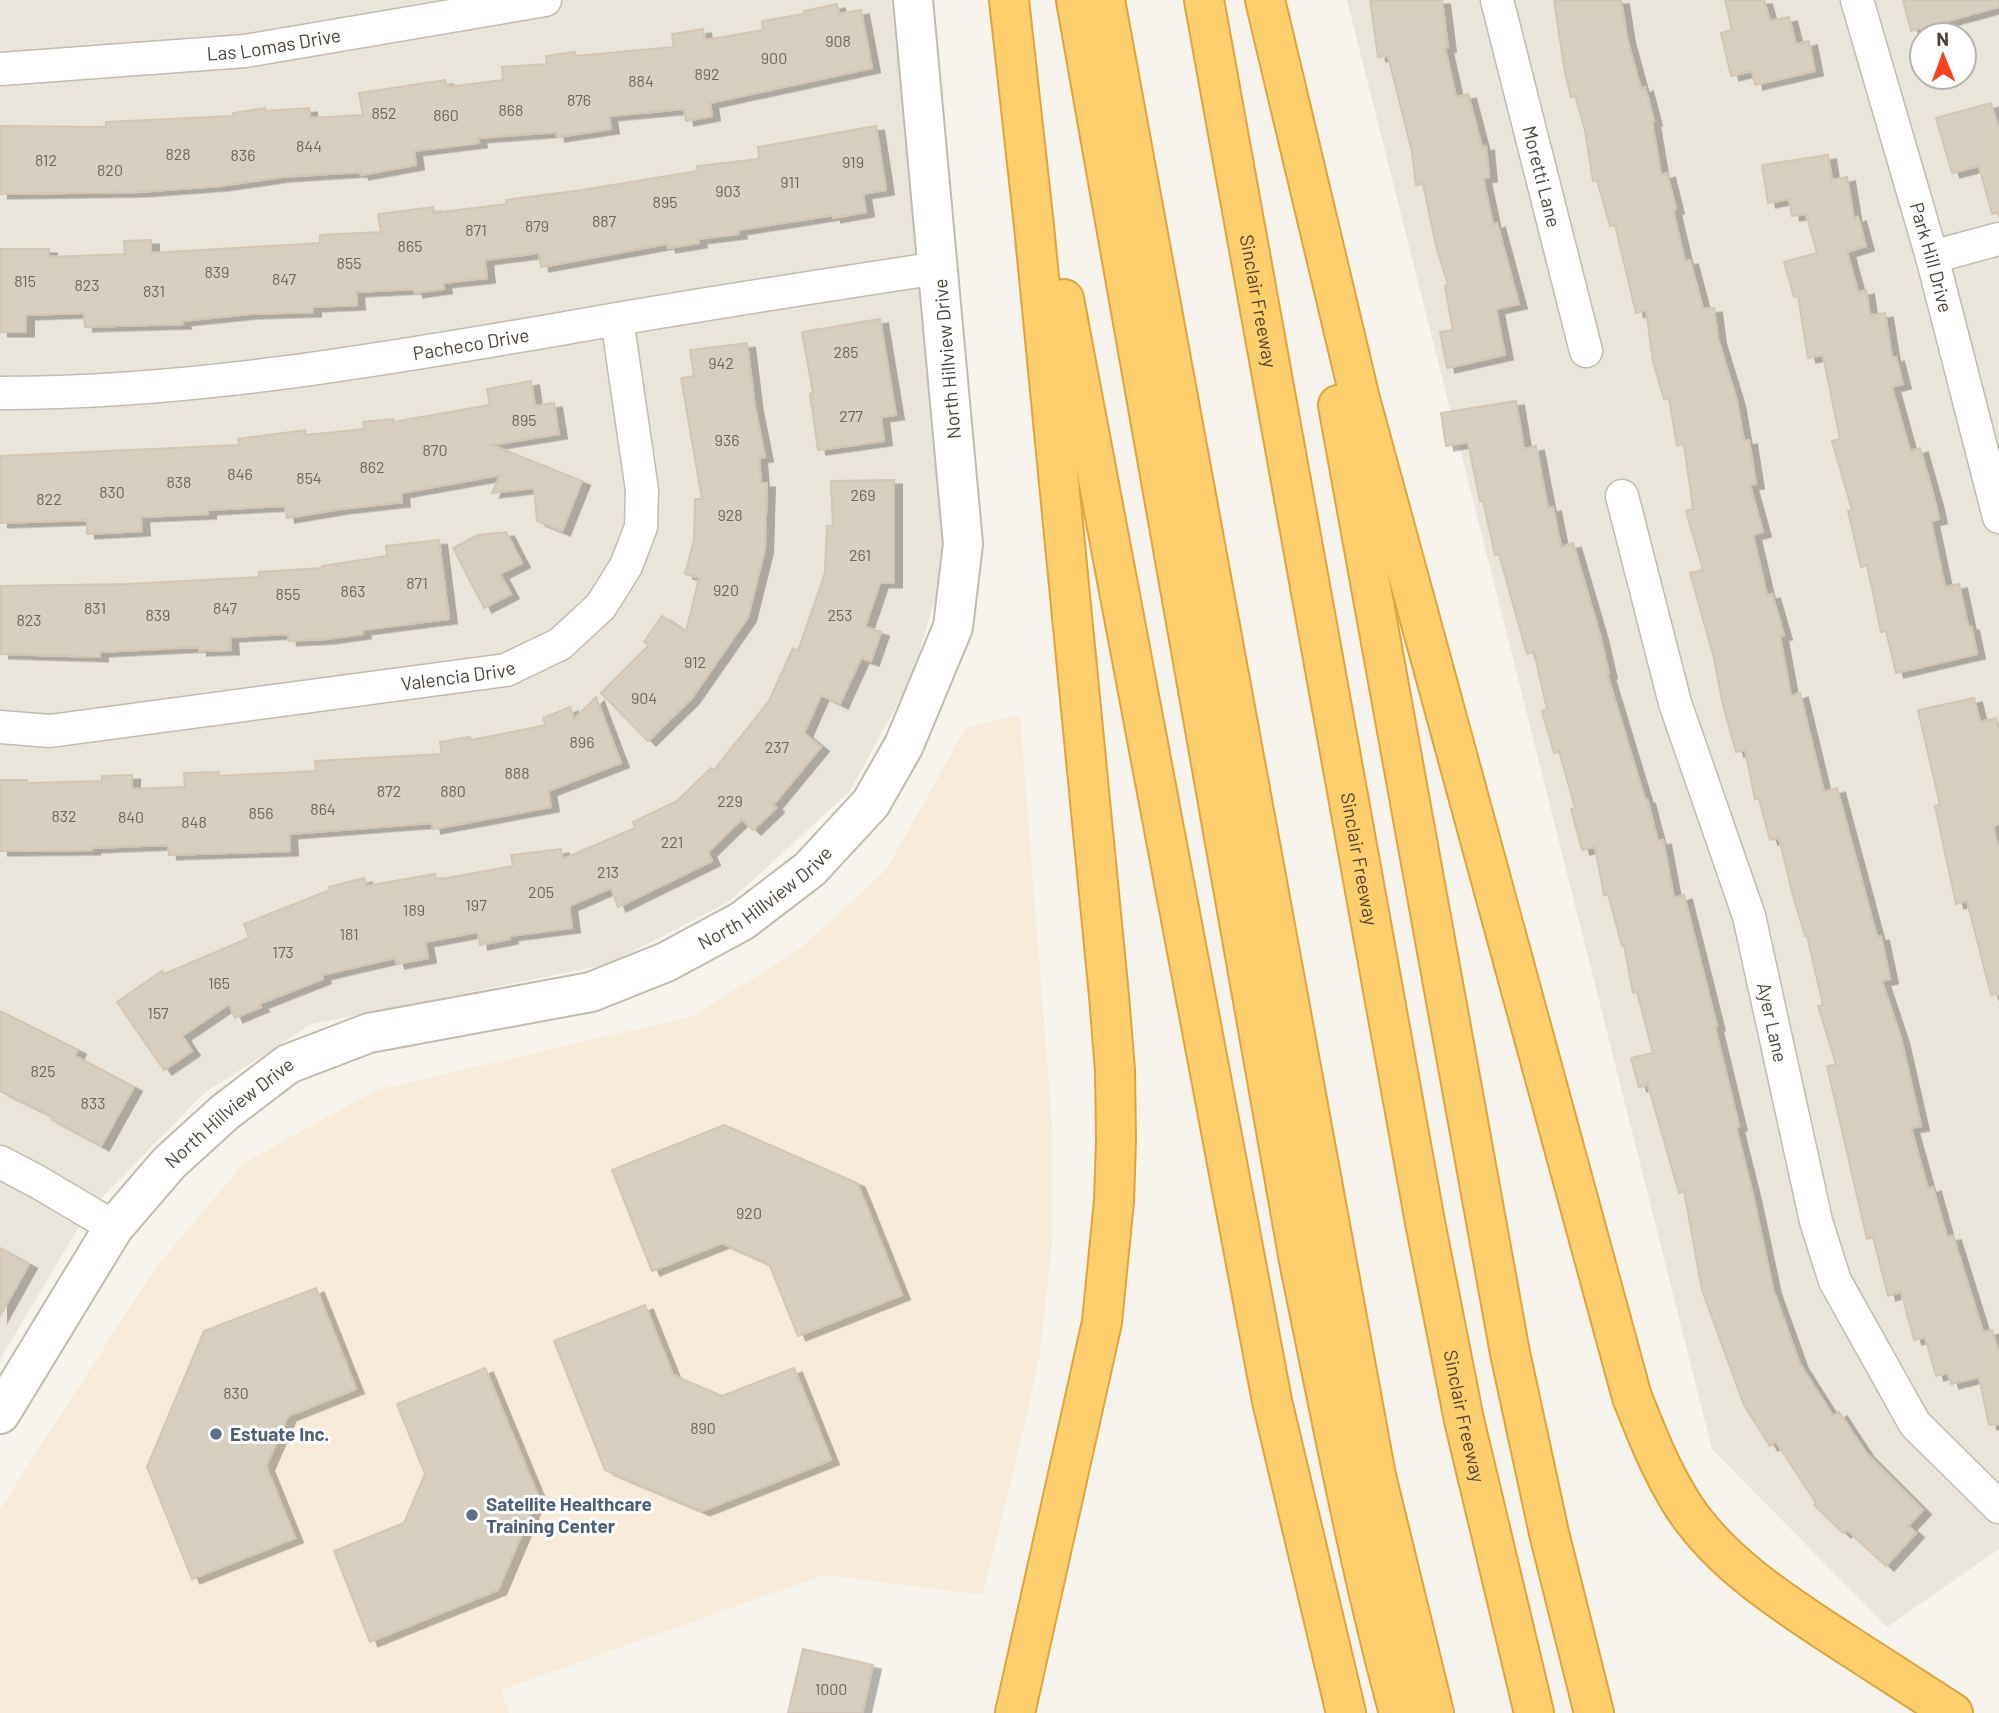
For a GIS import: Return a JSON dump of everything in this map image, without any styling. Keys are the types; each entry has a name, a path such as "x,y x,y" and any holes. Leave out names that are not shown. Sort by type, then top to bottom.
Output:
{"highway":[{"path":"1076,0 1300,1266 1343,1475 1399,1713"},
{"path":"1105,0 1376,1476 1434,1713"},
{"name":"Sinclair Freeway","path":"1204,0 1424,1222 1464,1420 1534,1713"},
{"path":"1267,5 1505,1327 1549,1533 1594,1713"},
{"path":"1267,5 1360,400 1632,1397 1648,1440 1665,1476 1686,1509 1709,1538 1740,1567 1802,1616 1953,1713"},
{"path":"1010,9 1034,226 1109,996 1115,1070 1116,1140 1112,1226 1102,1322 1015,1713"},
{"path":"1010,9 1269,1388 1346,1713"}],"street":[{"name":"Las Lomas Drive","path":"0,69 245,51 545,0"},
{"name":"North Hillview Drive","path":"0,1414 114,1227 169,1163 225,1112 288,1064 369,1033 591,992 666,962 742,921 810,869 872,803 904,745 954,627 963,544 913,0"},
{"name":"Moretti Lane","path":"1497,0 1586,351"},
{"name":"Park Hill Drive","path":"1857,0 1931,257 1999,517"},
{"path":"1931,257 1999,239"},
{"name":"Pacheco Drive","path":"0,393 197,383 395,357 939,268"},
{"name":"Valencia Drive","path":"0,727 50,731 506,670 560,644 601,606 626,566 641,527 642,490 617,319"},
{"name":"Ayer Lane","path":"1622,496 1675,703 1749,916 1816,1221 1835,1281 1915,1424 1999,1507"},
{"path":"0,1162 114,1227"}],"shaded area":[{"path":"0,0 891,0 915,223 945,566 912,677 850,791 730,901 609,964 312,1024 204,1093 87,1213 0,1360"},
{"path":"1347,0 1999,0 1999,1549 1887,1627 1712,1449"},
{"path":"1020,715 1052,1125 1052,1244 1040,1353 983,1595 824,1575 501,1690 509,1713 0,1713 0,1509 154,1270 244,1163 376,1090 693,1016 800,949 887,869 966,727"}],"building":[{"path":"1370,0 1442,0 1448,47 1445,48 1456,97 1468,94 1482,147 1486,146 1489,177 1483,178 1493,225 1497,223 1519,304 1496,309 1505,355 1447,368 1440,332 1453,330 1445,286 1448,285 1436,246 1423,184 1416,185 1412,152 1388,56 1378,57"},
{"path":"1554,0 1621,0 1627,38 1641,89 1645,87 1654,121 1661,175 1667,173 1676,209 1673,210 1685,261 1690,260 1703,309 1714,308 1718,339 1737,401 1744,441 1749,440 1756,484 1750,485 1763,532 1753,535 1767,595 1772,594 1784,635 1780,636 1791,696 1800,693 1824,792 1837,788 1877,937 1881,936 1890,979 1882,981 1901,1038 1921,1126 1911,1128 1928,1189 1933,1187 1947,1237 1953,1236 1983,1332 1992,1330 1999,1355 1999,1424 1989,1425 1979,1377 1951,1384 1948,1373 1936,1376 1925,1337 1914,1340 1901,1292 1888,1296 1873,1237 1867,1239 1827,1066 1836,1064 1818,1006 1823,1005 1807,936 1793,896 1779,838 1770,840 1759,799 1755,799 1745,750 1736,752 1690,573 1703,570 1686,511 1693,509 1684,444 1677,445 1669,398 1664,399 1653,362 1646,310 1636,313 1615,225 1610,226 1597,180 1593,181 1585,130 1575,96 1571,97 1565,73"},
{"path":"1725,0 1764,0 1770,21 1789,17 1796,44 1809,41 1815,71 1755,85 1752,71 1731,76 1721,33 1732,30"},
{"path":"1903,0 1998,0 1999,7 1948,21 1908,21"},
{"path":"837,4 839,14 861,10 872,68 710,103 712,116 686,121 684,109 609,116 611,129 557,137 556,132 478,138 479,143 414,151 416,165 361,175 360,172 282,177 220,186 139,192 0,194 0,126 106,127 106,122 233,116 233,113 265,108 265,111 309,108 310,118 363,115 359,93 445,80 447,87 503,80 502,67 547,64 546,56 674,47 672,34 703,29 705,40 763,30 762,21 804,14 804,11"},
{"path":"1991,103 1999,131 1999,213 1992,214 1979,166 1952,173 1936,118"},
{"path":"876,126 886,190 863,194 866,212 738,230 739,234 698,239 699,243 668,248 667,244 541,267 539,253 485,260 487,278 443,283 444,289 415,293 414,289 356,292 357,305 313,307 313,312 250,314 182,321 183,324 85,327 84,313 26,315 26,332 0,332 0,249 49,249 49,257 125,254 124,241 151,240 151,253 320,243 320,235 381,232 378,214 433,207 434,213 506,204 506,200 698,171 697,166 759,159 758,147"},
{"path":"1828,155 1832,180 1847,177 1854,219 1858,217 1866,246 1847,252 1858,292 1866,290 1870,315 1885,313 1892,358 1896,357 1903,384 1892,387 1910,451 1920,448 1935,501 1939,519 1931,521 1945,587 1959,584 1977,654 1896,673 1886,631 1881,632 1867,565 1861,567 1848,511 1852,510 1832,441 1840,439 1823,355 1808,358 1798,296 1794,297 1784,262 1817,253 1806,214 1792,216 1789,199 1768,203 1762,165"},
{"path":"880,319 896,415 881,417 884,441 818,450 810,394 813,393 802,332"},
{"path":"747,343 765,457 759,458 761,483 767,483 765,549 748,617 691,699 648,741 601,693 649,645 644,642 662,616 686,632 699,578 685,574 694,540 695,499 702,499 681,378 694,376 690,350"},
{"path":"531,381 535,406 554,403 559,434 492,445 582,481 562,531 537,521 534,488 492,493 500,475 401,493 402,502 287,518 285,506 208,510 208,514 141,517 142,531 87,534 87,520 0,523 0,456 239,445 238,439 305,430 306,435 364,429 363,422 393,419 393,422 490,405 487,389"},
{"path":"1516,401 1524,449 1536,446 1548,508 1553,507 1561,547 1573,543 1627,740 1658,841 1663,840 1674,898 1684,895 1717,1026 1715,1027 1739,1126 1736,1127 1773,1289 1800,1364 1833,1416 1839,1412 1866,1453 1923,1510 1908,1526 1916,1533 1886,1566 1847,1530 1843,1533 1814,1505 1816,1503 1776,1442 1770,1446 1744,1405 1702,1290 1684,1191 1679,1193 1648,1085 1639,1087 1631,1058 1653,1053 1637,992 1633,993 1624,945 1622,946 1608,894 1604,895 1595,847 1582,850 1571,809 1575,808 1559,751 1554,753 1542,711 1547,709 1534,652 1527,654 1499,554 1495,555 1468,442 1446,446 1441,413"},
{"path":"894,480 894,583 880,583 865,627 881,632 871,661 861,658 840,704 821,695 804,733 821,747 773,805 776,808 753,830 742,819 708,852 712,861 618,907 611,888 569,906 572,928 509,936 510,939 480,945 478,932 425,942 428,958 397,964 395,958 322,975 323,979 259,1004 261,1007 235,1018 229,1004 182,1036 192,1051 164,1070 117,1002 162,971 164,974 249,938 244,924 330,890 329,887 364,878 366,886 435,874 436,880 513,866 511,855 561,849 563,859 635,828 633,822 677,801 711,768 714,770 769,701 793,648 798,651 825,573 827,526 833,526 831,481"},
{"path":"506,532 522,563 500,574 511,594 484,608 453,548 478,535"},
{"path":"439,540 449,619 362,630 363,634 327,639 289,641 288,634 230,637 231,650 199,651 199,647 100,652 100,657 1,654 1,586 128,584 259,577 259,572 322,568 387,556 386,546"},
{"path":"596,697 621,763 548,791 551,807 433,829 432,823 289,834 290,851 169,855 168,845 92,850 0,851 0,780 27,780 27,783 102,781 102,776 132,775 132,789 185,787 184,773 219,772 219,776 316,771 315,761 442,754 440,742 470,737 471,740 546,725 543,718 570,707 574,719"},
{"path":"1974,698 1980,722 1996,718 1999,731 1999,824 1993,826 1999,852 1999,994 1991,995 1967,901 1956,904 1935,806 1940,805 1918,710"},
{"path":"0,1011 78,1050 75,1056 134,1087 101,1146 52,1120 54,1117 0,1091"},
{"path":"724,1125 857,1183 902,1295 798,1336 769,1264 722,1243 652,1271 612,1170"},
{"path":"0,1248 29,1264 0,1316"},
{"path":"316,1288 356,1389 288,1416 266,1466 295,1538 192,1579 147,1467 204,1331"},
{"path":"645,1305 673,1375 722,1396 794,1368 831,1460 702,1511 605,1470 554,1341"},
{"path":"485,1368 538,1496 498,1590 370,1642 334,1551 404,1523 425,1474 397,1404"},
{"path":"803,1649 873,1665 862,1713 788,1713"}],"place":[{"name":"Estuate Inc.","path":"216,1434"},
{"name":"Satellite Healthcare Training Center","path":"472,1515"}]}
